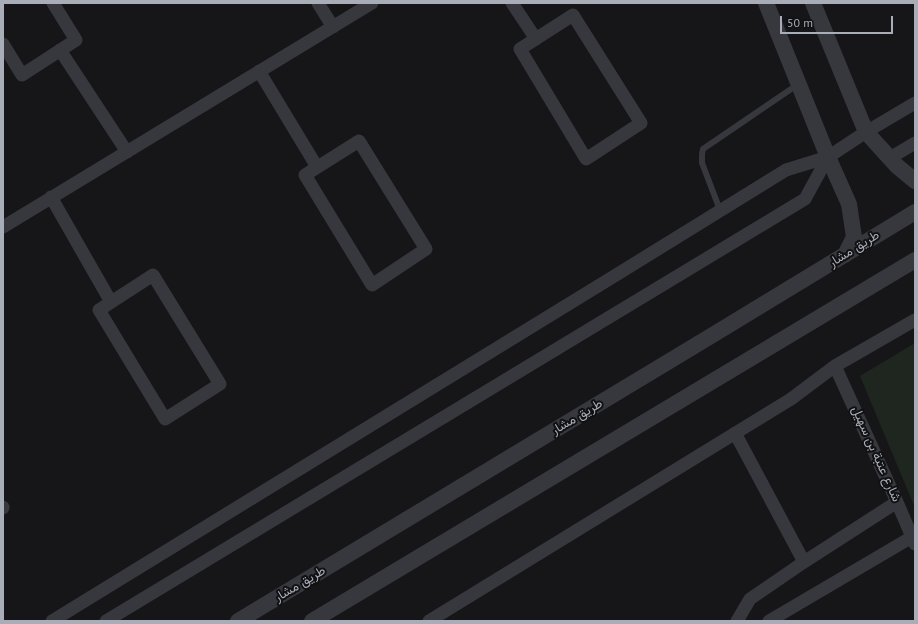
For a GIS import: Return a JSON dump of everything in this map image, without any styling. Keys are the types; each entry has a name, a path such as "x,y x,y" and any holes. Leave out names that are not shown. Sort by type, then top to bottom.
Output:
{"street":[{"path":"3,44 22,75 76,40 53,3"},
{"path":"318,3 333,27"},
{"path":"3,227 372,3"},
{"path":"512,3 536,39"},
{"path":"766,3 828,157 849,204 854,237 845,255"},
{"path":"814,3 866,132 897,166 915,182"},
{"path":"573,15 641,124 586,159 520,49 536,39 573,15"},
{"path":"60,50 127,152"},
{"path":"259,72 317,167"},
{"path":"52,621 786,170 828,157 866,132 915,103"},
{"path":"359,141 426,249 372,285 305,175 317,167 359,141"},
{"path":"890,158 915,144"},
{"path":"106,621 805,199 828,157"},
{"path":"51,197 111,302"},
{"name":"طريق مشار","path":"238,621 915,212"},
{"path":"312,621 915,260"},
{"path":"152,275 220,384 165,419 99,310 111,302 152,275"},
{"path":"428,621 791,399 836,366 915,320"},
{"name":"شارع عتبة بن سهيل","path":"836,366 898,502 913,540"},
{"path":"735,433 804,562"},
{"path":"737,621 750,599 804,562 898,502"},
{"path":"769,621 913,540"}],"lane":[{"path":"720,210 702,163 703,149 798,84"}],"shaded area":[{"path":"915,343 915,508 860,376"}]}
